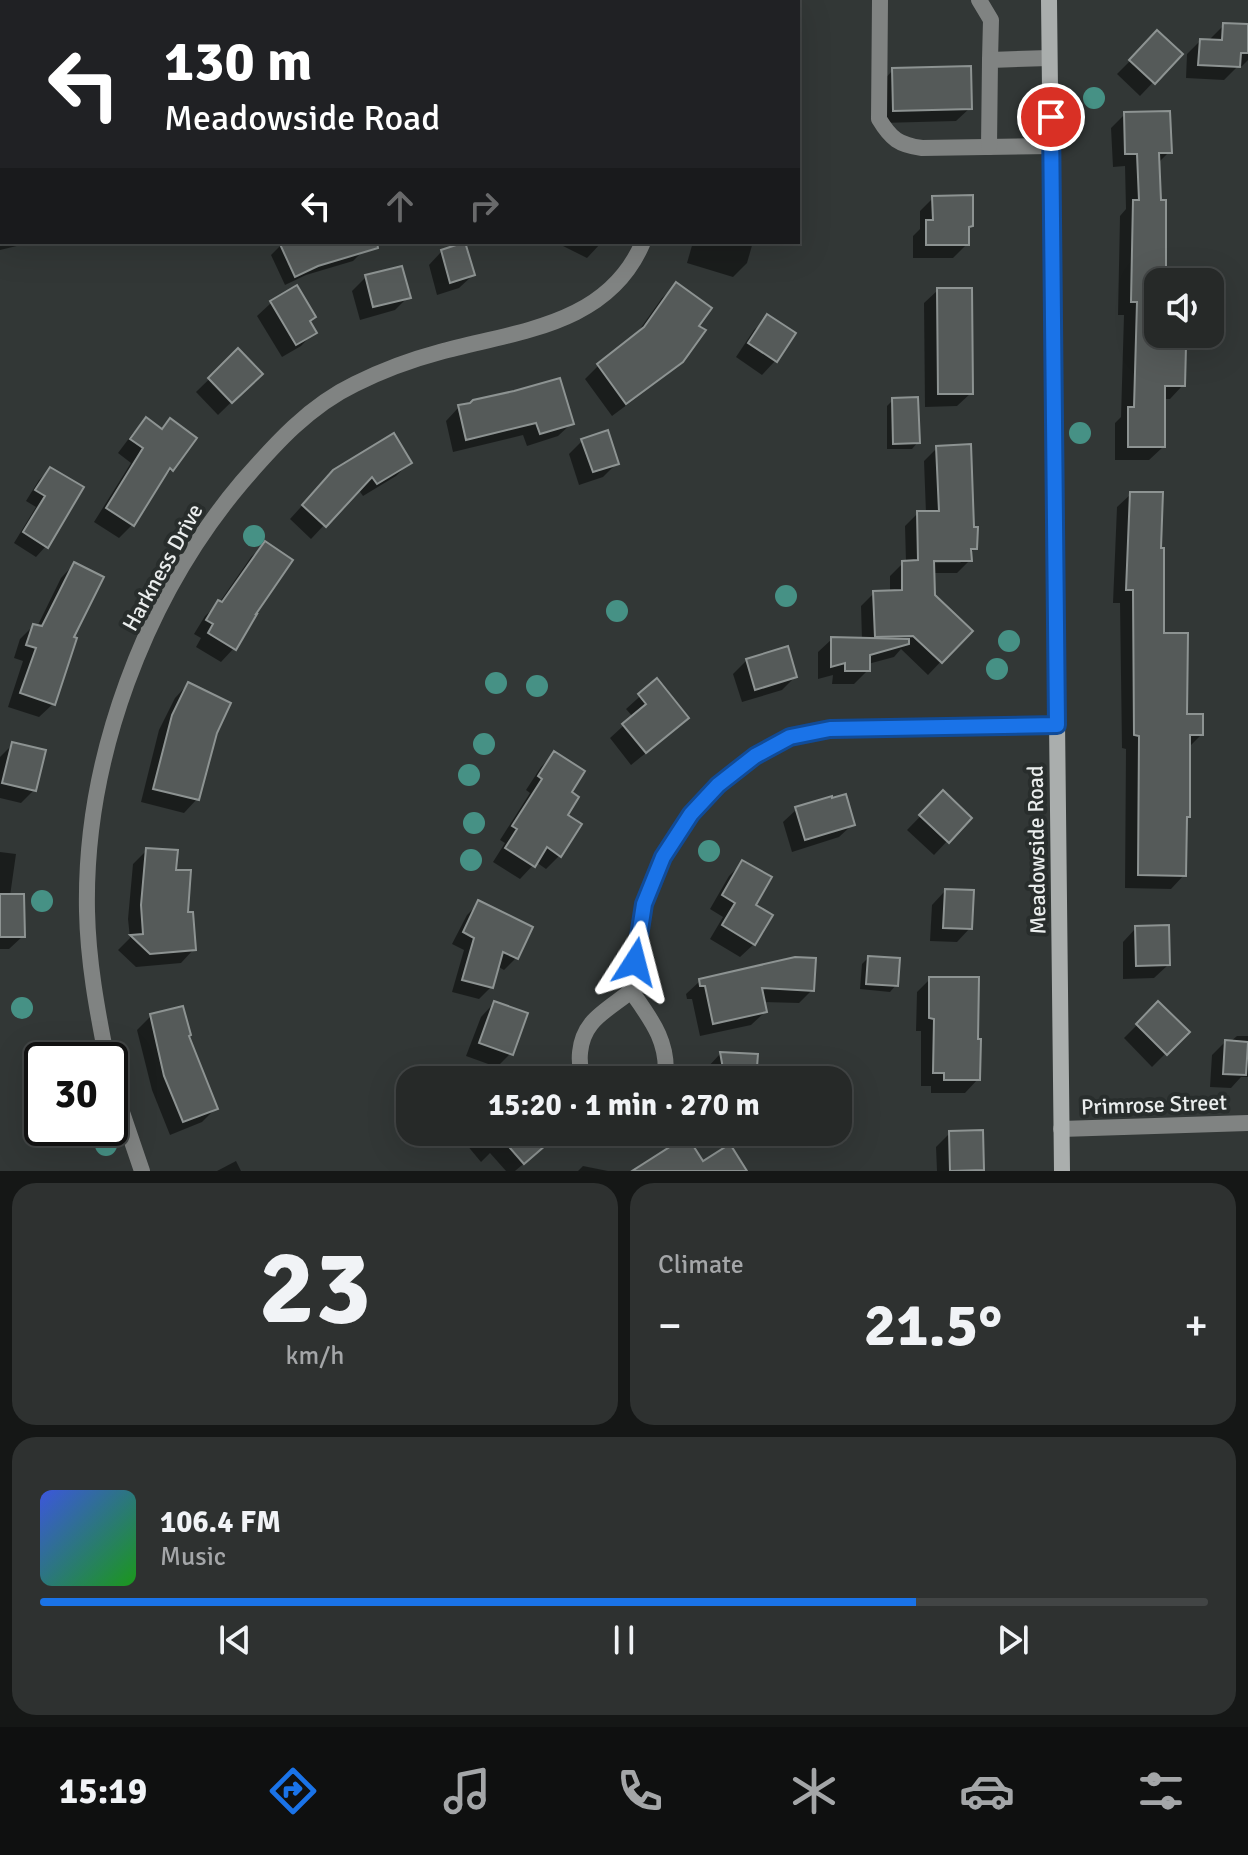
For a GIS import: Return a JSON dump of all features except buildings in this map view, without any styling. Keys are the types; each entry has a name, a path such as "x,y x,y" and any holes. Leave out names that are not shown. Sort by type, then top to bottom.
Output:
{"main road":[{"name":"Meadowside Road","path":"1049,0 1062,1171"}],"street":[{"path":"880,0 879,119 888,134 904,146 922,148 1051,146"},
{"path":"979,0 991,20 989,147"},
{"path":"990,60 1049,58"},
{"name":"Harkness Drive","path":"103,1042 93,989 87,910 90,853 99,786 115,718 137,658 159,609 194,547 223,505 255,467 317,407 352,385 394,366 569,317 598,300 614,285 642,244"},
{"path":"581,1066 583,1040 591,1024 631,991 644,904 663,857 691,814 718,785 755,756 790,737 830,729 1057,725"},
{"path":"631,991 655,1025 667,1066"},
{"name":"Primrose Street","path":"1061,1129 1248,1123"},
{"path":"128,1130 142,1171"}],"route":[{"path":"635,962 644,904 663,857 691,814 718,785 755,756 790,737 830,729 1057,725 1051,117"}]}
